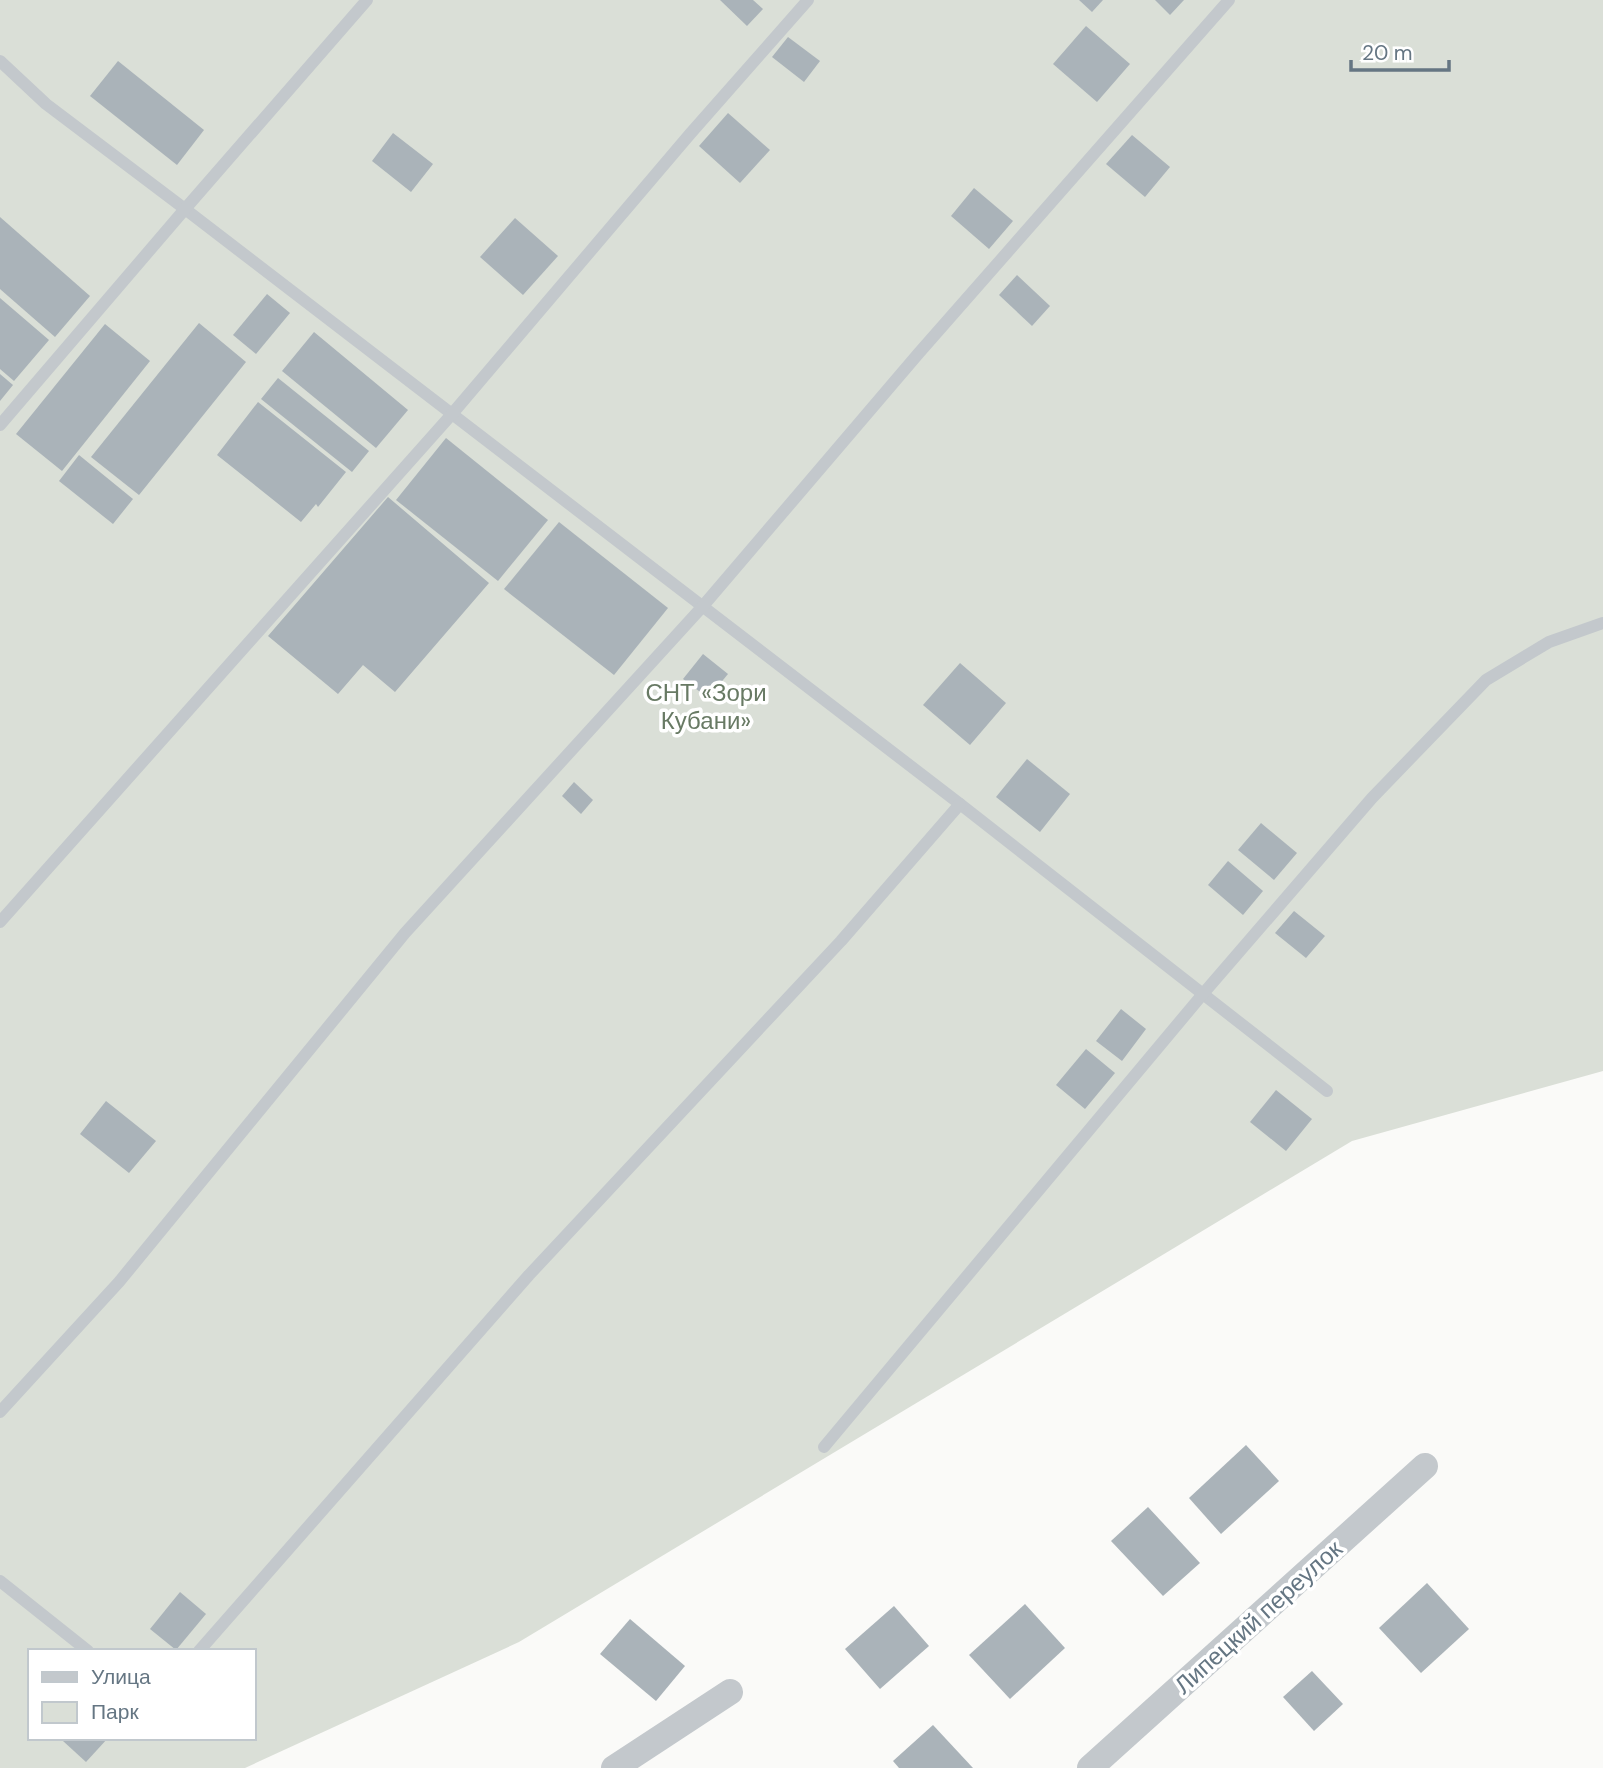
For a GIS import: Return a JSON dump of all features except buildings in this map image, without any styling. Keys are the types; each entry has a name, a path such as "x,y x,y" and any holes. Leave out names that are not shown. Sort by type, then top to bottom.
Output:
{"street":[{"name":"Липецкий переулок","path":"1090,1768 1426,1466"},
{"path":"614,1768 730,1692"}],"lane":[{"path":"0,425 367,0"},
{"path":"0,922 452,414 690,134 808,0"},
{"path":"0,1412 119,1282 405,933 703,606 918,354 1229,0"},
{"path":"0,61 46,104 960,804 1327,1091"},
{"path":"824,1447 1202,995 1372,798 1486,680 1549,642 1603,623"},
{"path":"201,1649 529,1275 841,941 960,804"},
{"path":"0,1581 85,1649"}],"green space":[{"name":"СНТ «Зори Кубани»","path":"0,0 1603,0 1603,1071 1352,1141 519,1642 245,1768 0,1768"}]}
